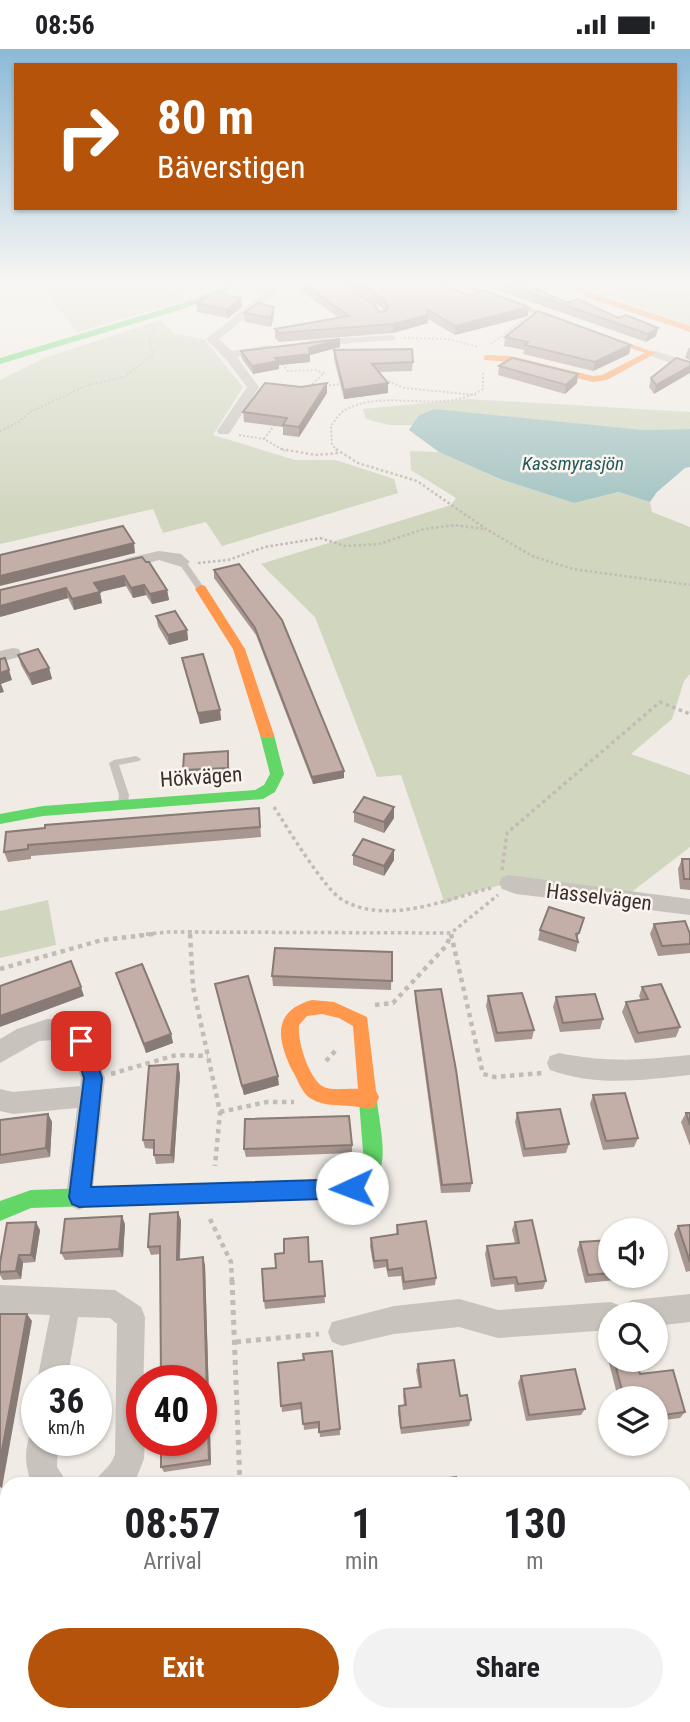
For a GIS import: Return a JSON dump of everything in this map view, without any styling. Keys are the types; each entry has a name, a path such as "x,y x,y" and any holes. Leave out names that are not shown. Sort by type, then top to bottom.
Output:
{"street":[{"path":"224,431 253,387 234,361"},
{"path":"520,361 593,379 604,377 636,361"},
{"path":"101,570 164,554 182,562"},
{"name":"Hökvägen","path":"0,819 43,811 264,794 274,785 277,774 239,649 201,589"},
{"name":"Hasselvägen","path":"509,883 569,894 690,907"},
{"path":"0,1211 31,1199 352,1188 362,1183 374,1166 370,1097 358,1018 342,1009 322,1008 293,1016 289,1026 310,1086 325,1096 370,1097"},
{"path":"0,1053 8,1046 48,1029 69,1027 81,1041 92,1088 79,1197"},
{"path":"559,1063 598,1071 620,1072 690,1065"},
{"path":"0,1100 13,1103 92,1088"},
{"path":"0,1299 115,1304 131,1317 130,1454 121,1477"},
{"path":"55,1365 67,1301"},
{"path":"668,1310 690,1308"},
{"path":"342,1332 394,1321 459,1313 498,1324 598,1317"},
{"path":"41,1456 40,1466 44,1477"}],"lane":[{"path":"182,562 201,589"},
{"path":"123,804 124,795 114,763 136,759"}],"path":[{"path":"0,431 88,385 124,377 146,361"},
{"path":"282,361 288,371 315,370 324,373 301,394"},
{"path":"484,361 483,389 478,395 446,401 372,404 345,410 331,426 332,444 338,453 358,463 417,481 486,529 531,556 599,573 690,585"},
{"path":"373,380 383,378 404,388 478,395"},
{"path":"309,388 352,382"},
{"path":"264,439 278,419"},
{"path":"224,431 264,439 285,451 316,455 338,453"},
{"path":"182,562 207,563 265,547 320,538 345,546 379,544 424,529 455,525 486,529"},
{"path":"509,883 502,874 500,864 507,833 516,824 660,702 690,714"},
{"path":"264,794 304,856 343,901 374,910 406,910 509,883"},
{"path":"220,1112 267,1102 306,1099 310,1086 369,1006 393,1003 446,946 452,933 506,889 509,883"},
{"path":"0,969 102,940 168,932 452,933"},
{"path":"452,933 483,1074 495,1077 557,1072 559,1063"},
{"path":"92,1088 176,1055 208,1056"},
{"path":"235,1342 342,1332"}],"green space":[{"path":"38,361 222,361 243,387 213,435 295,460 336,460 394,479 398,493 222,546 206,522 163,533 153,509 0,544 0,380"},
{"path":"468,399 690,412 690,429 643,430 418,416 412,425 389,425 366,419 363,409"},
{"path":"410,451 439,452 500,479 574,503 620,492 650,502 652,512 690,527 690,674 684,681 672,719 631,754 690,775 690,847 629,894 509,883 466,894 445,904 401,775 377,777 315,617 261,564 451,505 456,498 411,470"},
{"path":"48,900 56,945 0,958 0,911"}],"water":[{"name":"Kassmyrasjön","path":"434,409 643,430 690,429 690,467 685,468 657,492 650,502 619,492 574,503 500,479 439,452 409,430 418,416"}],"building":[{"path":"248,361 278,361 252,366"},
{"path":"337,361 413,361 372,364 388,383 344,390"},
{"path":"507,361 525,361 578,374 566,385 499,366"},
{"path":"672,361 690,362 690,366 656,385 651,378"},
{"path":"265,383 301,387 327,383 299,427 283,425 287,418 243,412"},
{"path":"123,526 134,543 0,576 0,555"},
{"path":"142,557 149,562 167,590 150,594 144,585 131,588 124,576 94,583 100,592 72,599 66,588 0,606 0,590"},
{"path":"239,564 282,620 344,771 312,777 255,628 214,570"},
{"path":"175,611 187,630 168,635 156,616"},
{"path":"38,649 49,668 29,674 18,655"},
{"path":"203,654 220,710 198,713 182,658"},
{"path":"5,658 9,670 0,673 0,659"},
{"path":"228,751 228,768 183,770 184,754"},
{"path":"364,797 394,807 384,822 354,812"},
{"path":"259,808 260,827 28,845 28,849 4,852 6,832 45,828 45,825"},
{"path":"363,839 394,850 384,866 353,855"},
{"path":"682,859 690,859 690,879 684,879"},
{"path":"549,907 584,918 579,933 576,934 578,942 540,930"},
{"path":"685,921 690,934 690,944 662,946 654,924"},
{"path":"275,948 392,952 392,981 272,976"},
{"path":"71,961 81,987 0,1016 0,986"},
{"path":"142,964 171,1034 144,1044 116,973"},
{"path":"248,976 278,1076 242,1086 215,984"},
{"path":"661,984 680,1027 638,1033 626,1002 648,999 642,987"},
{"path":"441,989 472,1183 442,1185 415,991"},
{"path":"522,993 534,1030 497,1033 488,996"},
{"path":"595,994 603,1019 563,1023 556,997"},
{"path":"178,1064 171,1155 154,1155 154,1140 143,1140 149,1066"},
{"path":"625,1093 638,1138 606,1141 593,1095"},
{"path":"560,1109 569,1144 525,1149 517,1113"},
{"path":"48,1114 46,1148 0,1155 0,1120"},
{"path":"349,1116 352,1145 244,1149 245,1119"},
{"path":"178,1212 177,1260 203,1257 206,1365 161,1365 160,1246 148,1247 150,1214"},
{"path":"122,1216 119,1249 61,1253 65,1219"},
{"path":"532,1220 546,1281 518,1284 516,1277 494,1279 487,1246 519,1243 515,1222"},
{"path":"426,1221 436,1278 404,1282 402,1268 388,1270 387,1260 374,1261 371,1238 398,1234 397,1225"},
{"path":"36,1222 31,1255 19,1255 16,1271 0,1272 7,1223"},
{"path":"690,1225 690,1262 678,1226"},
{"path":"308,1237 309,1262 322,1261 325,1296 264,1301 262,1269 276,1268 275,1254 284,1253 284,1239"},
{"path":"598,1241 598,1274 588,1275 580,1242"},
{"path":"0,1314 27,1314 0,1461"},
{"path":"332,1351 340,1429 319,1432 319,1422 303,1424 301,1403 281,1406 278,1363 304,1360 303,1354"},
{"path":"454,1360 460,1396 467,1395 471,1420 401,1428 399,1406 406,1405 404,1389 421,1387 418,1364"},
{"path":"575,1369 585,1409 529,1415 521,1376"},
{"path":"673,1370 685,1412 668,1414 668,1386 621,1386 617,1372 640,1374"},
{"path":"161,1456 209,1456 209,1460 161,1467"}],"traffic: fast":[{"path":"0,819 43,811 258,795 270,788 277,774 267,735"},
{"path":"0,1211 31,1199 352,1188 362,1183 374,1166 368,1101"}],"traffic: slow":[{"path":"520,361 593,379 604,378 636,361"},
{"path":"201,589 239,649 267,735"},
{"path":"368,1101 361,1022 345,1012 322,1007 302,1010 294,1016 290,1025 290,1041 296,1059 314,1091 325,1096 370,1097"}],"route":[{"path":"81,1041 93,1078 79,1197 352,1188"}]}
